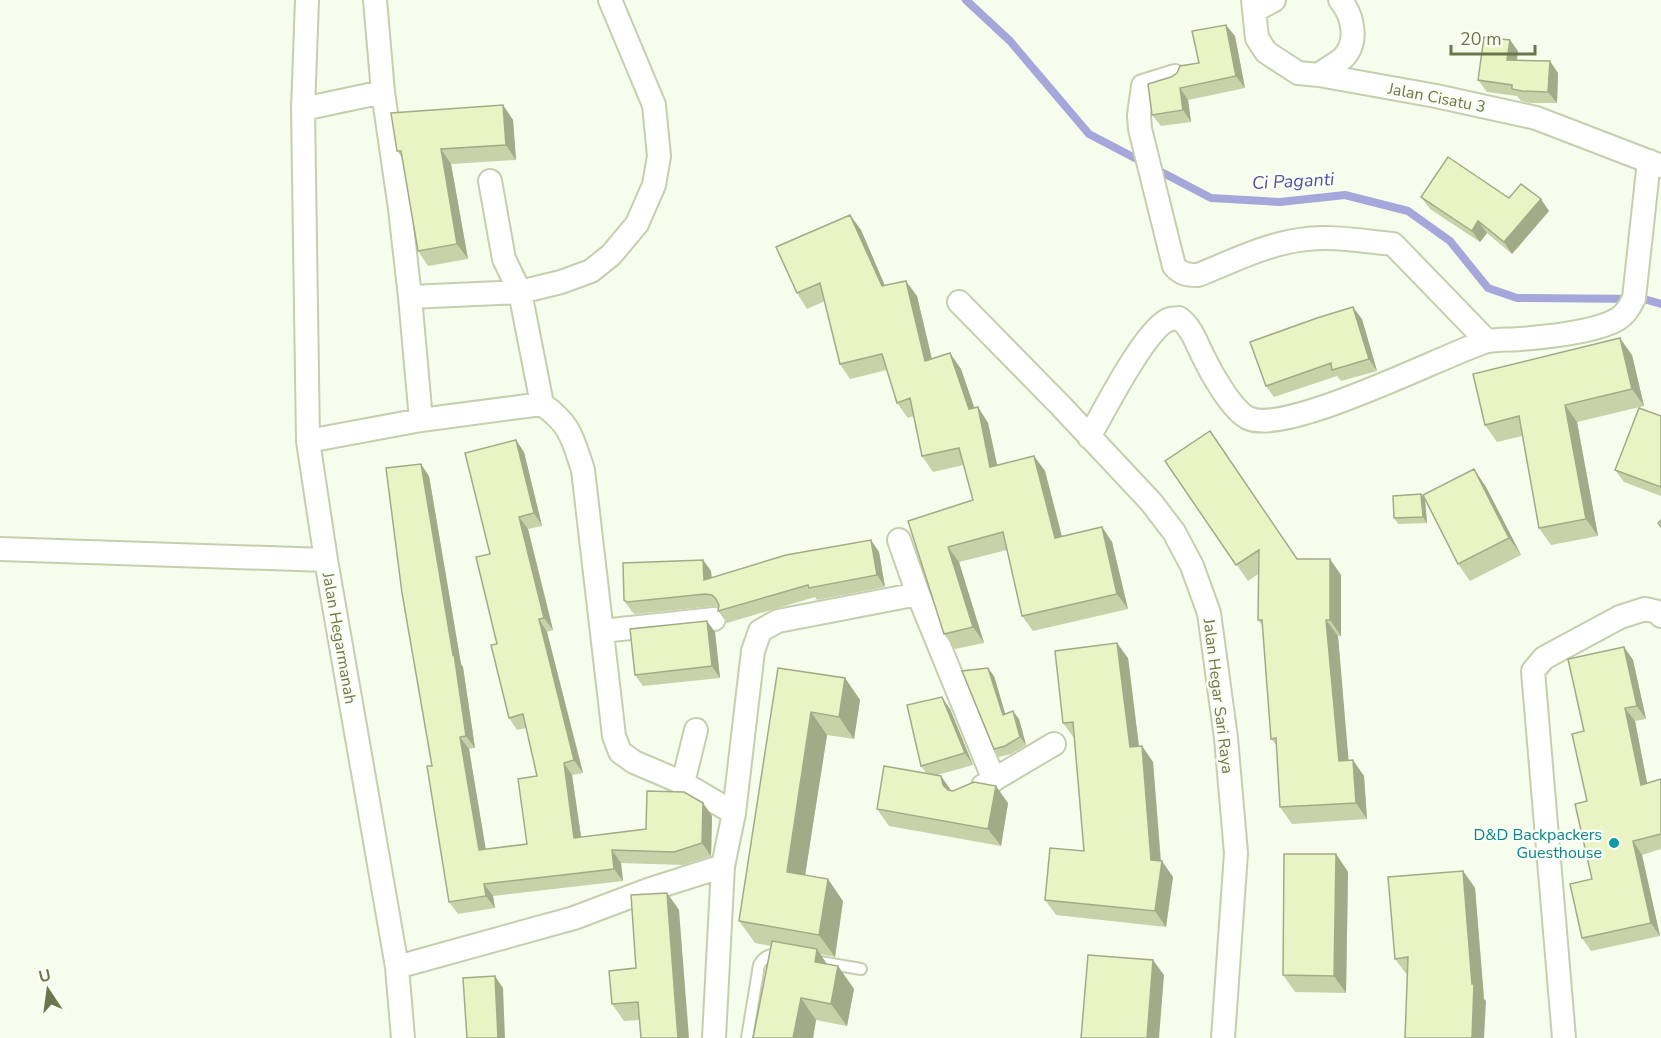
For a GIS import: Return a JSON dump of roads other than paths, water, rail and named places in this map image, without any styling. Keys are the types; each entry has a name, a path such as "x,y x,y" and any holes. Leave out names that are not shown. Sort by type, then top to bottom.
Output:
{"street":[{"path":"307,0 303,110 308,441 326,560"},
{"path":"375,0 383,92 410,297 421,420"},
{"path":"410,297 520,292 561,282 591,271 611,255 637,224 654,185 659,156 654,105 610,0"},
{"path":"1253,5 1274,0"},
{"path":"1319,75 1344,57 1352,43 1351,19 1340,0"},
{"name":"Jalan Cisatu 3","path":"1253,5 1257,38 1266,52 1298,73 1436,96 1536,118 1655,163"},
{"path":"1175,76 1143,86 1139,115 1174,266 1185,274 1198,274 1272,246 1300,239 1333,238 1393,244 1487,341"},
{"path":"303,110 383,92"},
{"path":"1089,437 1142,347 1168,319 1179,318 1186,324 1203,358 1234,407 1249,419 1268,420 1326,407 1487,341 1528,338 1600,327 1619,319 1632,304 1655,163"},
{"path":"490,182 504,259 520,292 542,404"},
{"name":"Jalan Hegar Sari Raya","path":"959,302 1151,502 1174,532 1192,566 1209,613 1226,738 1236,853 1223,1038"},
{"path":"308,441 421,420 542,404 559,416 570,430 583,470 614,736 620,752 634,762 683,783 734,813"},
{"path":"899,540 918,594 994,780"},
{"name":"Jalan Hegarmanah","path":"0,549 326,560 398,967 403,1038"},
{"path":"714,1038 723,866 734,813 753,651 760,631 778,621 918,594"},
{"path":"1564,1038 1533,671 1544,658 1620,617 1645,609 1658,612 1661,616"},
{"path":"602,631 714,619"},
{"path":"683,783 696,730"},
{"path":"966,795 1054,744"},
{"path":"398,967 574,918 648,890 723,866"}],"lane":[{"path":"747,1038 759,964 763,958 777,954 861,969"}],"waterway":[{"name":"Ci Paganti","path":"966,0 1010,41 1089,134 1211,198 1280,202 1345,195 1408,211 1450,241 1488,288 1517,298 1644,299 1661,304"}],"place":[{"name":"D&D Backpackers Guesthouse","path":"1614,843"}]}
